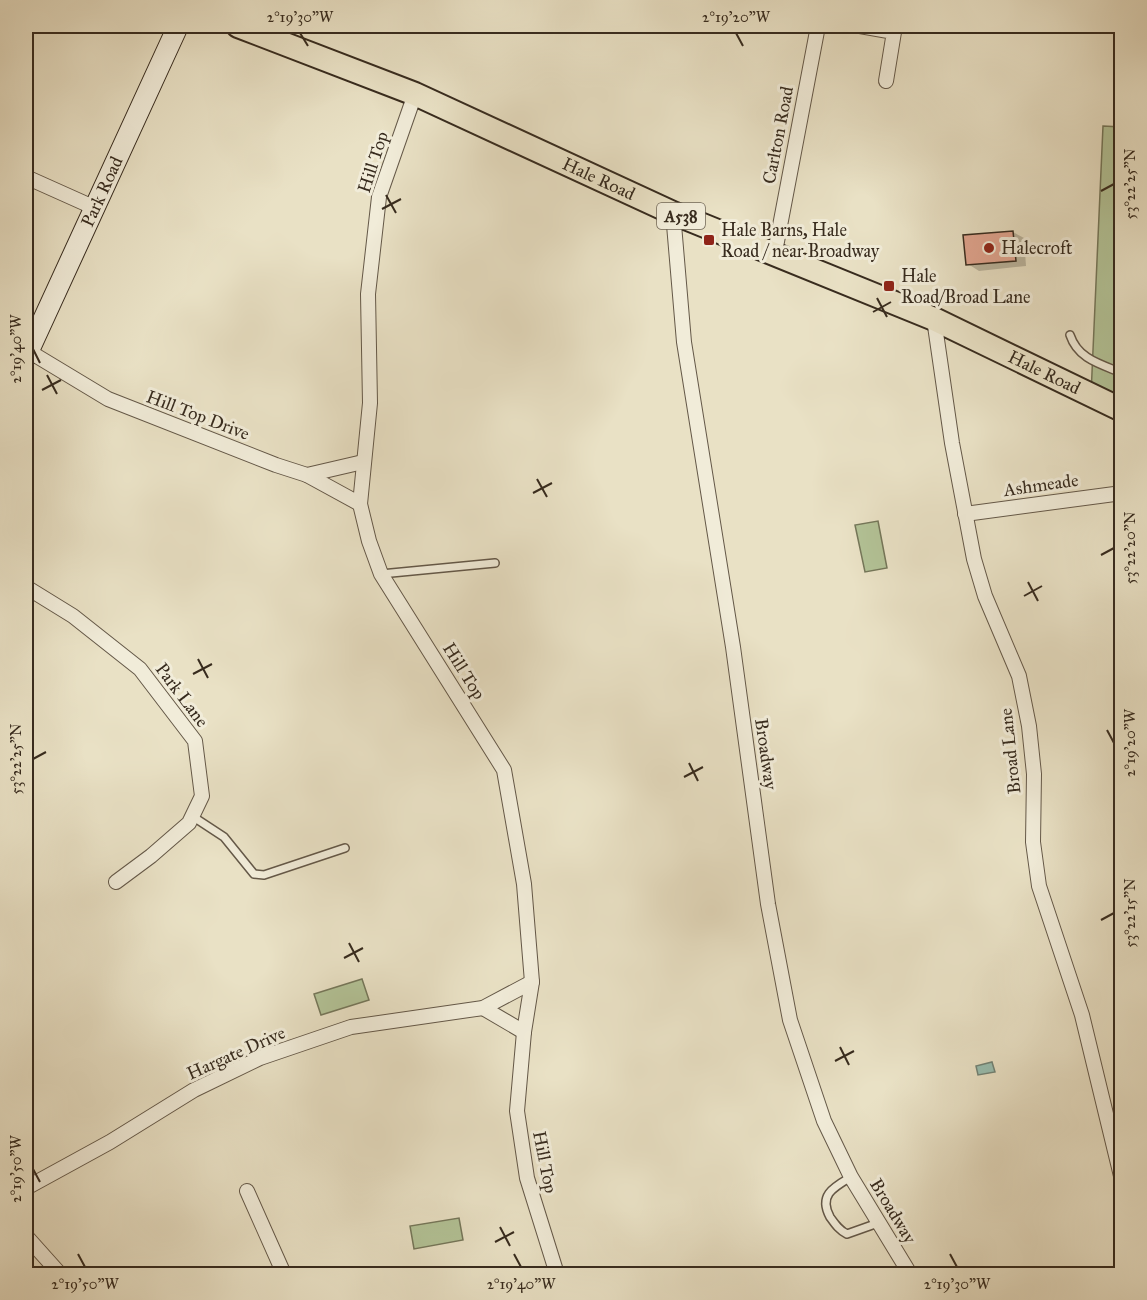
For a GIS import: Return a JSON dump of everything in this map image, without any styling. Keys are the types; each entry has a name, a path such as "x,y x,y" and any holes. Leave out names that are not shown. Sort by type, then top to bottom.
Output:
{"main road":[{"name":"Park Road","path":"28,354 93,207 178,26"},
{"name":"Hale Road","path":"238,26 415,94 673,213 775,252 934,319 1122,410"}],"street":[{"name":"Carlton Road","path":"775,252 818,26"},
{"path":"860,26 894,32 886,81"},
{"name":"Hill Top","path":"415,94 379,197 368,294 370,403 360,504 369,541 381,574 504,770 524,884 532,982 524,1032 517,1111 527,1178 556,1275"},
{"path":"26,177 93,207"},
{"name":"Broadway","path":"673,213 684,342 724,591 768,904 790,1020 824,1121 851,1177 910,1275"},
{"name":"Broad Lane","path":"934,319 965,514 985,596 1019,676 1029,726 1034,774 1032,842 1039,886 1082,1015 1122,1179"},
{"name":"Hill Top Drive","path":"28,354 108,399 307,475 360,504"},
{"path":"307,475 363,462"},
{"name":"Ashmeade","path":"965,514 1122,493"},
{"name":"Park Lane","path":"26,587 73,616 140,669 195,741 202,796 189,823 116,882"},
{"name":"Hargate Drive","path":"26,1188 110,1142 194,1090 260,1058 351,1027 483,1008 532,982"},
{"path":"483,1008 524,1032"},
{"path":"248,1191 284,1275"},
{"path":"26,1236 60,1275"}],"lane":[{"path":"1070,335 1074,348 1084,357 1122,374"},
{"path":"381,574 495,563"},
{"path":"192,816 211,826 224,837 255,874 264,875 345,848"},
{"path":"851,1177 829,1191 826,1198 825,1206 833,1221 847,1234 878,1223"}],"shaded area":[{"path":"1103,126 1121,127 1121,410 1091,395"},
{"path":"878,521 887,568 865,572 855,525"},
{"path":"362,979 369,1000 321,1015 314,994"},
{"path":"992,1062 995,1072 978,1075 976,1066"},
{"path":"459,1218 463,1240 414,1249 410,1226"}],"building":[{"name":"Halecroft","path":"1013,231 1016,261 966,265 963,235"}],"place":[{"name":"Hale Barns, Hale Road / near Broadway","path":"709,240"},
{"name":"Halecroft","path":"989,248"},
{"name":"Hale Road/Broad Lane","path":"889,286"}]}
